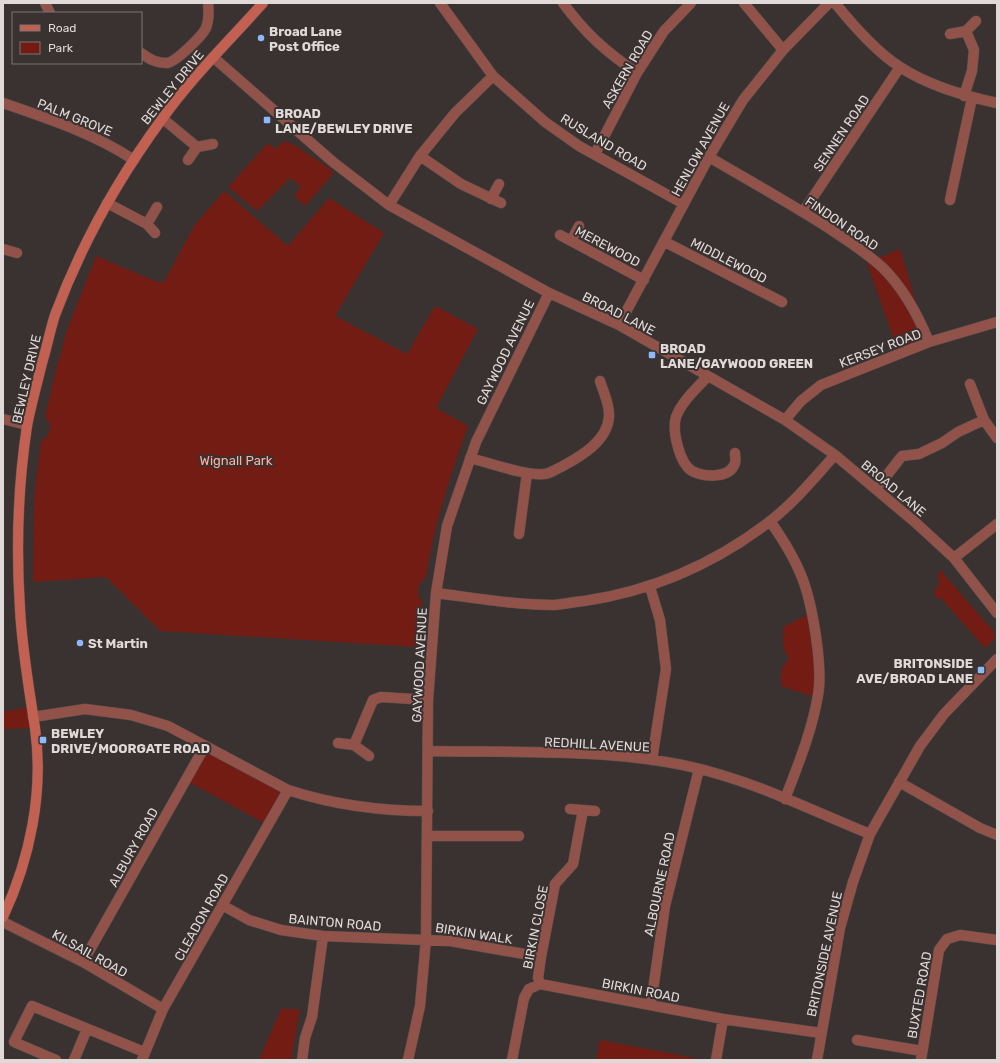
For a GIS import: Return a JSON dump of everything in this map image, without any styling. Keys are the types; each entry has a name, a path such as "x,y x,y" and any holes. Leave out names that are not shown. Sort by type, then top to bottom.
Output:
{"street":[{"path":"45,3 50,12"},
{"path":"142,54 153,61 168,63 180,56 206,28 209,14 208,3"},
{"name":"BEWLEY DRIVE","path":"3,917 27,853 36,800 38,769 33,717 21,632 18,574 18,521 27,425 54,317 76,264 107,203 134,160 162,118 213,57 263,3"},
{"path":"442,6 453,3"},
{"path":"563,3 579,25 592,39 606,52 637,73"},
{"name":"ASKERN ROAD","path":"595,154 637,73 664,31 691,3"},
{"path":"744,3 783,50"},
{"name":"HENLOW AVENUE","path":"619,325 709,158 743,100 783,50 829,3"},
{"path":"836,3 871,42 900,67 948,91 997,103"},
{"name":"RUSLAND ROAD","path":"442,6 493,76 545,122 579,146 684,204"},
{"path":"950,34 966,31 976,21"},
{"path":"950,200 968,97 974,50 966,31"},
{"name":"BROAD LANE","path":"213,57 334,162 389,205 549,293 619,325 785,420 835,455 913,519 954,558 997,613"},
{"name":"SENNEN ROAD","path":"803,212 900,67"},
{"path":"389,205 420,156 455,113 493,76"},
{"name":"PALM GROVE","path":"3,103 33,113 113,147 134,160"},
{"path":"162,118 197,147"},
{"path":"188,160 197,147 213,144"},
{"path":"420,156 461,184 496,201 499,184"},
{"name":"FINDON ROAD","path":"709,158 803,212 860,249 884,268 904,294 915,312 929,342"},
{"path":"107,203 148,224 155,233"},
{"path":"148,224 157,207"},
{"path":"571,241 579,226"},
{"name":"MEREWOOD","path":"560,235 644,280"},
{"name":"MIDDLEWOOD","path":"665,242 782,302"},
{"path":"3,249 17,253"},
{"name":"GAYWOOD AVENUE","path":"408,1060 420,1006 426,939 429,751 428,700 436,593 447,526 476,442 549,293"},
{"name":"KERSEY ROAD","path":"785,420 801,401 821,385 929,342 997,322"},
{"path":"708,376 684,402 676,418 675,436 683,460 691,470 703,474 720,475 729,471 735,463 735,453"},
{"path":"470,458 527,473 546,474 572,461 589,450 602,435 609,416 600,381"},
{"path":"970,384 984,420 997,438"},
{"path":"3,419 27,425"},
{"path":"876,489 902,456 918,454 942,443 958,432 984,420"},
{"path":"436,593 493,601 555,605 615,596 650,587 709,560 741,542 770,521 805,488 835,455"},
{"path":"519,534 527,473"},
{"path":"770,521 785,543 806,586 812,607 818,657 818,698 805,749 785,799"},
{"path":"954,558 997,524"},
{"path":"650,587 660,620 666,669 652,760"},
{"name":"BRITONSIDE AVENUE","path":"816,1060 840,928 853,882 870,834 920,746 944,714 997,659"},
{"path":"354,745 373,700 381,697 428,700"},
{"path":"33,717 85,709 131,715 168,726 288,790 340,804 388,811 428,811"},
{"path":"338,743 354,745 369,756"},
{"name":"ALBURY ROAD","path":"83,962 205,746"},
{"name":"REDHILL AVENUE","path":"429,751 608,755 652,760 718,774 785,799 870,834"},
{"name":"ALBOURNE ROAD","path":"651,1004 665,906 699,769"},
{"path":"899,782 980,828 997,835"},
{"name":"CLEADON ROAD","path":"143,1056 163,1009 288,790"},
{"path":"570,809 595,811"},
{"name":"BIRKIN CLOSE","path":"540,984 538,978 541,957 555,884 573,864 582,810"},
{"path":"428,836 519,836"},
{"name":"BAINTON ROAD","path":"222,905 249,920 281,930 323,936 426,939"},
{"name":"KILSAIL ROAD","path":"3,922 83,962 163,1009"},
{"name":"BUXTED ROAD","path":"922,1056 939,950 947,938 960,935 997,940"},
{"path":"302,1060 305,1038 312,1017 323,936"},
{"name":"BIRKIN WALK","path":"426,939 450,941 541,957"},
{"path":"512,1060 524,998 529,989 540,984"},
{"name":"BIRKIN ROAD","path":"540,984 651,1004 723,1019 821,1033"},
{"path":"56,1060 14,1042 32,1006 87,1029 143,1056"},
{"path":"716,1060 723,1019"},
{"path":"74,1060 87,1029"},
{"path":"857,1040 922,1056"}],"green space":[{"path":"284,141 294,145 331,169 333,174 305,206 294,196 301,187 290,178 257,211 228,187 268,143 275,149"},
{"name":"Wignall Park","path":"224,191 288,246 329,198 384,233 335,316 407,354 435,306 478,329 436,408 468,426 443,500 433,538 426,577 419,585 418,589 422,602 418,647 160,631 106,577 33,582 34,499 41,441 47,437 51,426 45,416 67,330 96,256 157,282 164,282 194,226"},
{"path":"900,249 929,342 899,354 867,263"},
{"path":"940,570 994,632 995,638 985,648 940,597 936,599 934,592 940,582 937,577"},
{"path":"813,612 817,698 781,686 781,670 789,658 783,648 783,627"},
{"path":"31,707 35,728 3,729 3,712"},
{"path":"205,746 288,790 268,825 185,780"},
{"path":"281,1009 300,1009 291,1060 259,1060"},
{"path":"600,1040 695,1058 695,1060 596,1060"}],"place":[{"name":"Broad Lane Post Office","path":"261,38"},
{"name":"BROAD LANE/BEWLEY DRIVE","path":"267,120"},
{"name":"BROAD LANE/GAYWOOD GREEN","path":"652,355"},
{"name":"St Martin","path":"80,643"},
{"name":"BRITONSIDE AVE/BROAD LANE","path":"981,670"},
{"name":"BEWLEY DRIVE/MOORGATE ROAD","path":"43,740"}]}
